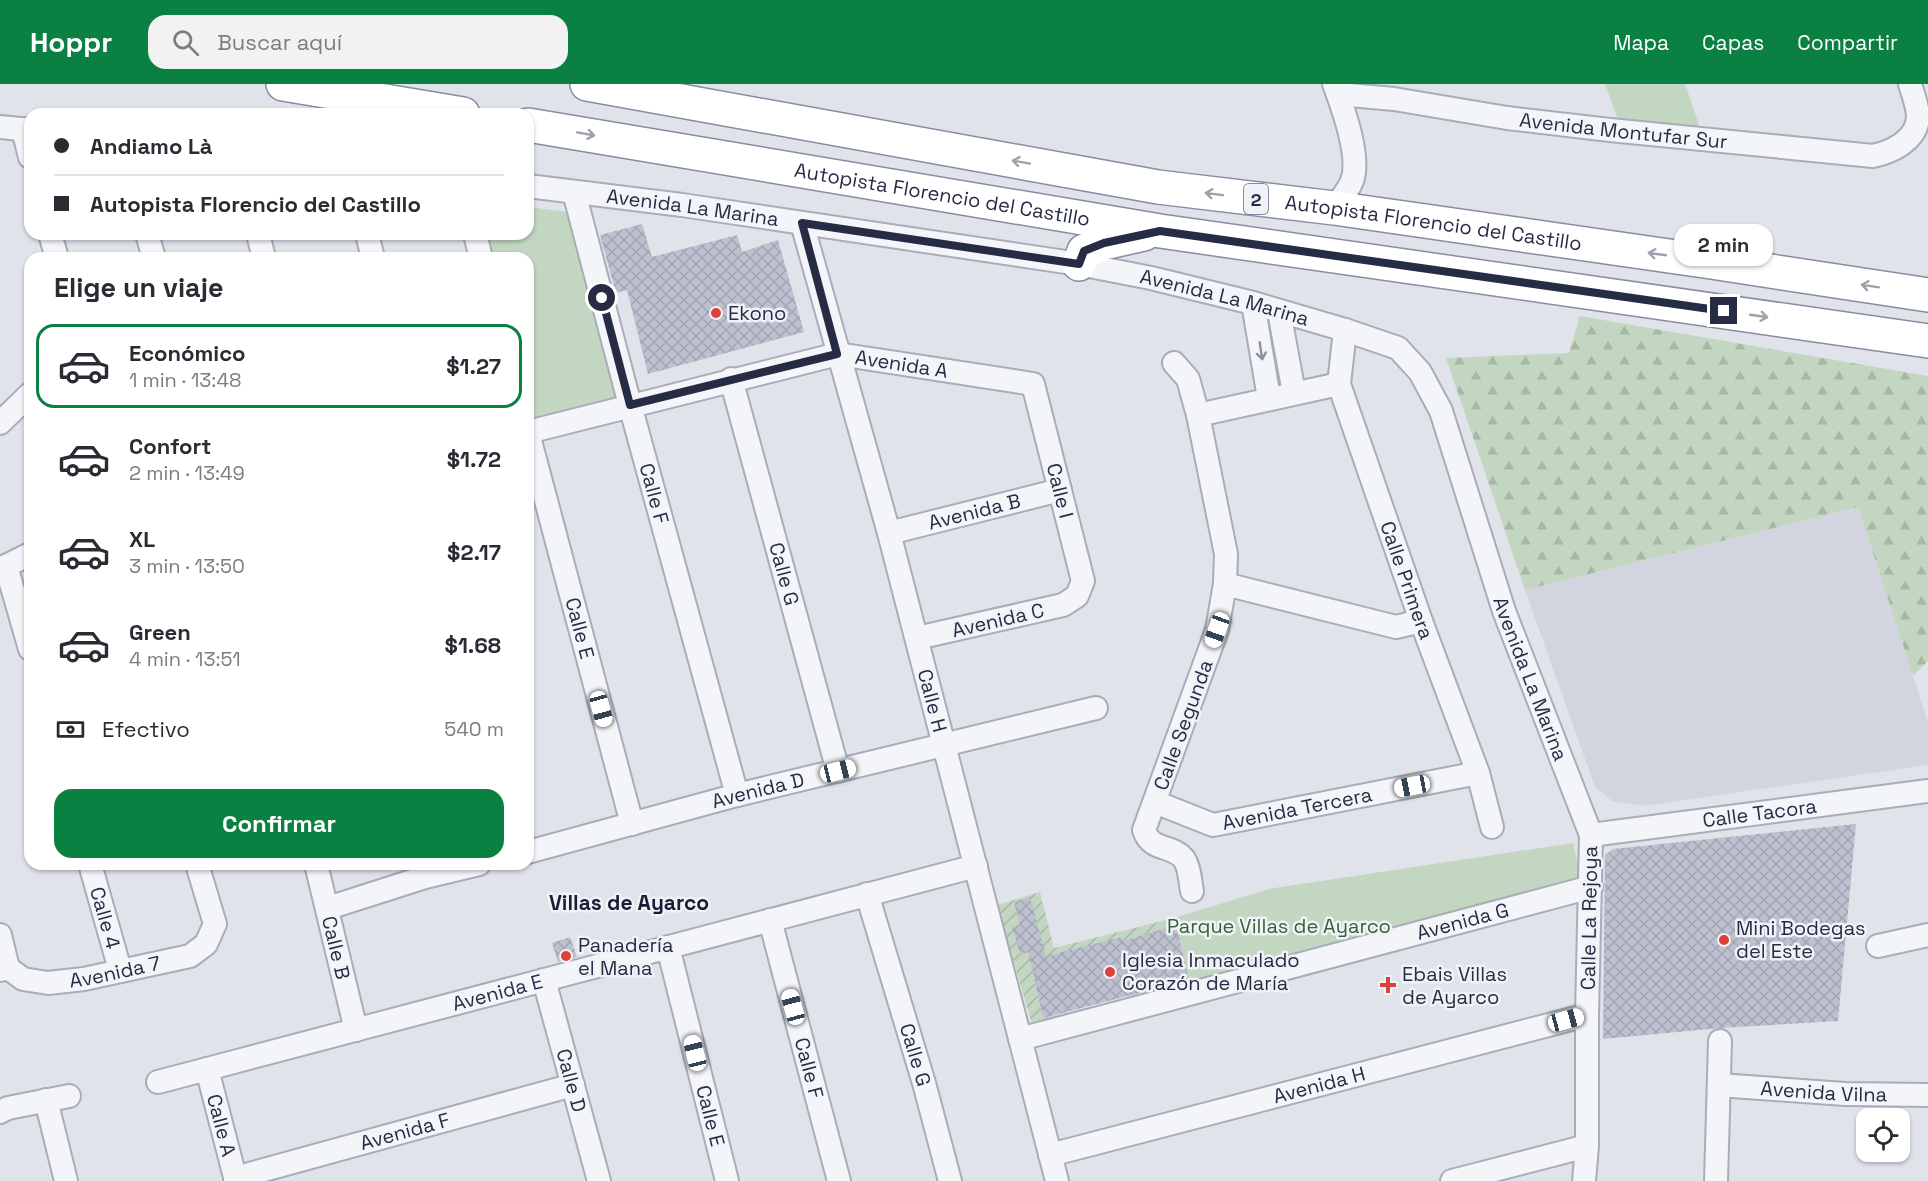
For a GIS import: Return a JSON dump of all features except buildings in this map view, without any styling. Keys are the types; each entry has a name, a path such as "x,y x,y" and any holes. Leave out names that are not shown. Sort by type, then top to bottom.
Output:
{"highway":[{"path":"286,84 350,108"},
{"path":"286,84 428,108"},
{"name":"Autopista Florencio del Castillo","path":"587,84 1158,187 1334,208 1928,295"},
{"name":"Autopista Florencio del Castillo","path":"534,126 1160,231 1928,341"},
{"path":"1079,264 1084,251 1104,243 1160,231"}],"street":[{"name":"Avenida Montufar Sur","path":"1336,89 1507,118 1873,156 1883,154 1907,141 1918,118 1910,84"},
{"path":"1334,208 1351,182 1355,168 1354,152 1336,89"},
{"path":"0,127 24,130"},
{"name":"Avenida La Marina","path":"534,187 1079,264 1151,278 1253,303 1398,348 1420,372 1441,411 1504,611 1591,835"},
{"name":"Calle F","path":"574,192 737,795"},
{"name":"Calle H","path":"802,223 837,354 889,532 1057,1181"},
{"path":"1253,303 1269,398"},
{"path":"1279,311 1294,393"},
{"name":"Calle Primera","path":"1345,330 1339,384 1421,621 1478,773 1492,827"},
{"name":"Avenida A","path":"534,430 837,354 1033,384"},
{"name":"Calle Segunda","path":"1174,363 1188,379 1198,415 1226,555 1225,584 1217,630 1144,830 1146,838 1153,844 1179,854 1184,860 1188,866 1192,891"},
{"name":"Calle G","path":"731,379 838,771"},
{"name":"Calle I","path":"1033,384 1083,581 1077,596"},
{"path":"1198,415 1339,384"},
{"path":"0,423 24,400"},
{"name":"Calle E","path":"534,455 632,824"},
{"name":"Avenida B","path":"889,532 1060,490"},
{"path":"24,557 3,569 24,632"},
{"path":"1225,584 1396,627 1421,621"},
{"name":"Avenida C","path":"917,638 1063,605 1077,596"},
{"name":"Avenida D","path":"534,846 632,824 737,795 1096,708"},
{"name":"Avenida Tercera","path":"1155,802 1214,825 1478,773"},
{"name":"Calle Tacora","path":"1591,835 1928,791"},
{"name":"Calle La Rejoya","path":"1584,1181 1587,1146 1591,835"},
{"name":"Avenida E","path":"158,1082 976,866"},
{"name":"Calle 4","path":"92,870 120,970"},
{"name":"Avenida 7","path":"4,969 23,979 48,983 84,979 190,956 206,944 215,924 199,870"},
{"name":"Calle B","path":"318,870 356,1030"},
{"path":"328,908 423,871"},
{"name":"Avenida G","path":"1020,1039 1591,887"},
{"name":"Calle G","path":"867,894 924,1083 950,1181"},
{"name":"Calle F","path":"770,920 839,1181"},
{"path":"0,935 4,969"},
{"path":"1878,946 1928,935"},
{"name":"Calle E","path":"668,947 727,1181"},
{"name":"Calle D","path":"544,980 599,1181"},
{"name":"Avenida H","path":"1050,1155 1587,1015"},
{"path":"1716,1181 1720,1041"},
{"name":"Calle A","path":"207,1069 236,1180"},
{"name":"Avenida F","path":"236,1180 573,1085"},
{"name":"Avenida Vilna","path":"1719,1085 1845,1094 1928,1095"},
{"path":"0,1112 8,1108 69,1096"},
{"path":"46,1100 66,1181"},
{"path":"1452,1181 1587,1146"}],"shaded area":[{"path":"1858,507 1928,722 1928,765 1644,806 1612,801 1595,787 1525,590"}],"green space":[{"path":"1605,84 1685,84 1702,134 1618,120"},
{"path":"534,208 569,212 618,400 536,420 534,412 534,252 492,252 488,240 534,240"},
{"path":"1580,316 1928,376 1928,661 1913,676 1858,507 1525,590 1446,358 1569,353"},
{"name":"Parque Villas de Ayarco","path":"1573,843 1583,884 1191,988 1174,918 1269,889"},
{"path":"1040,892 1054,948 1174,918 1176,925 1123,941 1122,937 1030,961 1043,1018 1132,998 1130,985 1136,984 1139,996 1035,1027 1032,1024 997,905"}],"place":[{"name":"Ekono","path":"716,313"},
{"name":"Mini Bodegas del Este","path":"1724,940"},
{"name":"Panadería el Mana","path":"566,956"},
{"name":"Iglesia Inmaculado Corazón de María","path":"1110,972"},
{"name":"Ebais Villas de Ayarco","path":"1388,985"}],"district":[{"name":"Villas de Ayarco","path":"629,902"}],"route":[{"path":"602,298 630,405 837,354 802,223 1079,264 1084,251 1104,243 1160,231 1724,311"}]}
